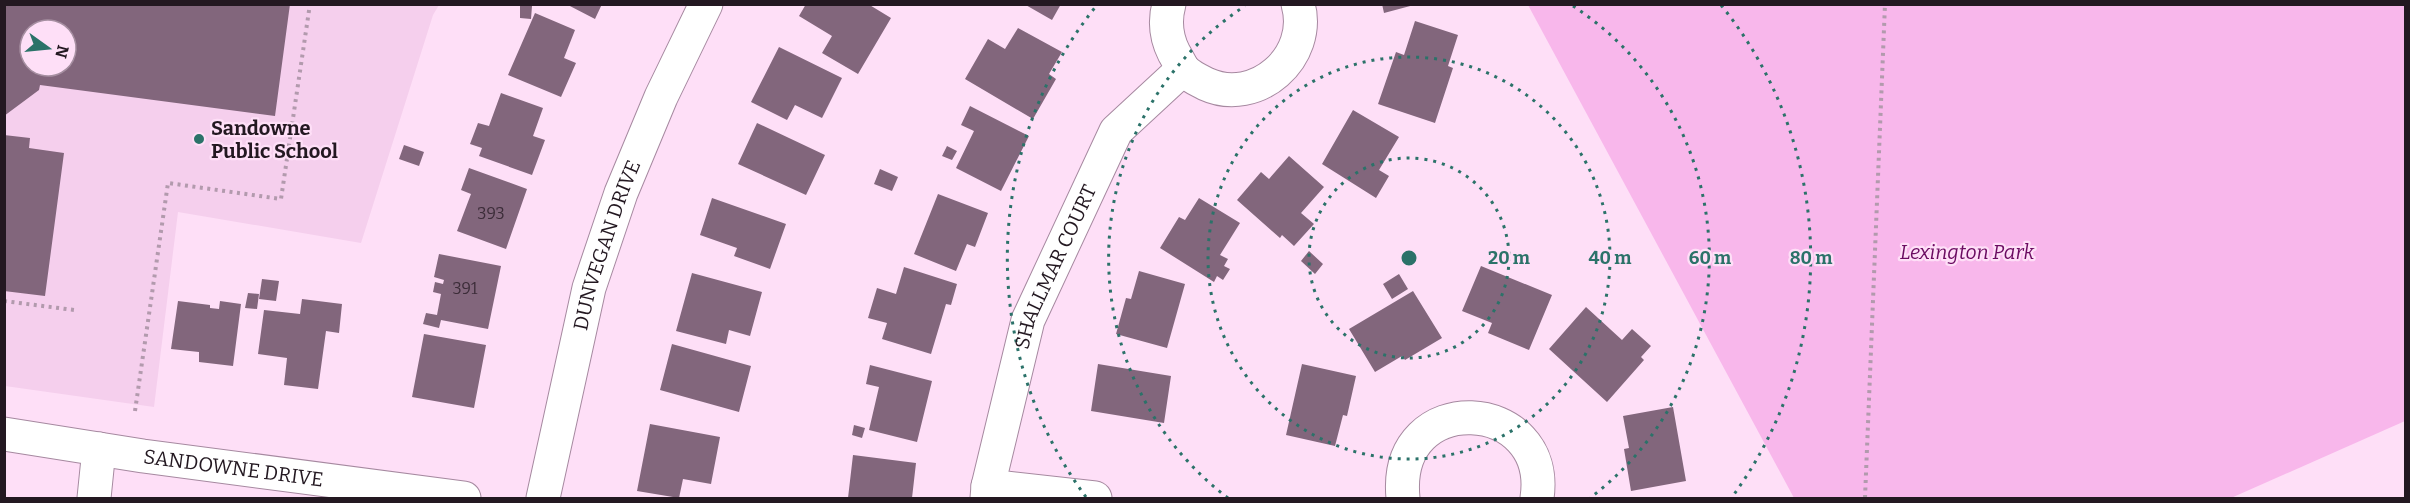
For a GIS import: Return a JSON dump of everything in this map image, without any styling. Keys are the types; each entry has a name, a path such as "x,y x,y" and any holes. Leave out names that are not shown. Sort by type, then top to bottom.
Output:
{"street":[{"name":"DUNVEGAN DRIVE","path":"543,498 592,277 621,193 661,97 706,4"},
{"path":"1169,4 1165,17 1168,41 1183,69 1194,78 1215,88 1228,90 1252,87 1273,77 1290,59 1299,38 1301,15 1298,4"},
{"name":"SHALLMAR COURT","path":"987,492 1028,320 1116,131 1183,69"},
{"path":"1403,498 1401,480 1407,456 1428,430 1449,419 1472,417 1495,421 1524,442 1531,454 1538,477 1537,498"},
{"name":"SANDOWNE DRIVE","path":"4,435 464,498"},
{"path":"94,498 99,449"},
{"path":"987,492 1095,498"}],"path":[{"path":"135,411 168,183 281,199 310,4"},
{"path":"1866,498 1885,4"},
{"path":"4,301 74,310"}],"shaded area":[{"name":"Sandowne Public School","path":"5,5 439,5 433,15 361,243 178,212 154,407 5,386"}],"green space":[{"name":"Lexington Park","path":"1528,5 2405,5 2405,421 2231,498 1794,498"}],"building":[{"path":"4,4 290,4 275,116 40,85 39,90 4,116"},
{"path":"566,4 602,4 595,19"},
{"path":"806,4 868,4 891,18 858,74 822,53 832,36 799,16"},
{"path":"1024,4 1061,4 1052,20"},
{"path":"1382,4 1414,4 1414,5 1384,13"},
{"path":"520,5 532,6 531,19 520,18"},
{"path":"535,13 575,30 564,58 576,63 561,97 508,75"},
{"path":"1415,21 1458,35 1448,66 1453,68 1435,123 1378,104 1396,52 1404,55"},
{"path":"1018,28 1062,52 1049,74 1056,79 1033,119 965,79 988,39 1005,49"},
{"path":"779,47 842,78 822,118 795,105 787,120 751,102"},
{"path":"501,93 543,108 533,136 545,140 532,175 479,156 482,148 470,144 478,123 489,126"},
{"path":"970,106 1029,136 1001,191 956,168 974,131 961,125"},
{"path":"1353,110 1399,137 1379,170 1389,176 1376,198 1322,164"},
{"path":"757,123 825,155 806,195 738,164"},
{"path":"4,135 30,138 29,148 64,153 45,296 4,291"},
{"path":"404,145 424,152 419,166 399,159"},
{"path":"947,146 957,151 952,160 942,156"},
{"path":"1289,156 1324,187 1301,213 1314,224 1294,246 1282,235 1280,238 1237,200 1261,172 1269,179"},
{"path":"469,168 527,189 506,249 457,231 471,194 461,190"},
{"path":"880,169 898,177 892,191 874,184"},
{"path":"938,194 988,213 975,247 967,244 956,271 914,254"},
{"path":"712,198 786,224 770,269 734,256 737,248 700,235"},
{"path":"1199,198 1240,223 1220,255 1228,259 1224,266 1230,269 1223,280 1217,276 1214,282 1160,248 1179,217 1185,220"},
{"path":"1309,251 1323,264 1315,274 1301,261"},
{"path":"439,254 501,266 488,329 441,320 439,328 423,324 426,313 437,315 441,294 433,292 435,282 443,284 444,280 434,277"},
{"path":"1481,266 1552,295 1529,350 1488,333 1492,323 1462,311"},
{"path":"904,267 957,284 951,305 946,304 931,354 882,339 887,323 868,318 877,288 896,294"},
{"path":"1139,271 1185,284 1167,348 1116,334 1126,298 1131,299"},
{"path":"692,273 762,292 750,336 729,330 726,344 676,331"},
{"path":"1399,274 1408,289 1392,299 1383,284"},
{"path":"262,279 279,281 276,301 259,299"},
{"path":"1413,291 1442,338 1405,360 1402,356 1375,372 1349,329"},
{"path":"248,293 259,294 257,309 245,308"},
{"path":"302,299 342,304 339,333 326,331 318,389 284,385 287,358 258,354 264,310 300,314"},
{"path":"178,301 210,305 210,308 219,309 220,301 241,304 233,366 199,362 199,352 171,349"},
{"path":"1586,307 1622,340 1632,329 1651,346 1641,357 1644,360 1607,402 1549,349"},
{"path":"424,334 486,345 474,408 412,397"},
{"path":"672,344 751,366 739,412 660,390"},
{"path":"1098,364 1171,376 1164,423 1091,411"},
{"path":"1302,364 1356,376 1347,416 1343,415 1335,446 1286,435"},
{"path":"870,365 932,381 917,442 869,430 879,387 866,384"},
{"path":"1673,407 1686,481 1631,491 1624,449 1629,448 1623,416"},
{"path":"650,424 720,437 711,484 683,479 679,498 637,491"},
{"path":"854,425 865,428 862,438 852,435"},
{"path":"853,455 916,463 912,498 848,498"}],"place":[{"name":"Sandowne Public School","path":"199,139"}]}
